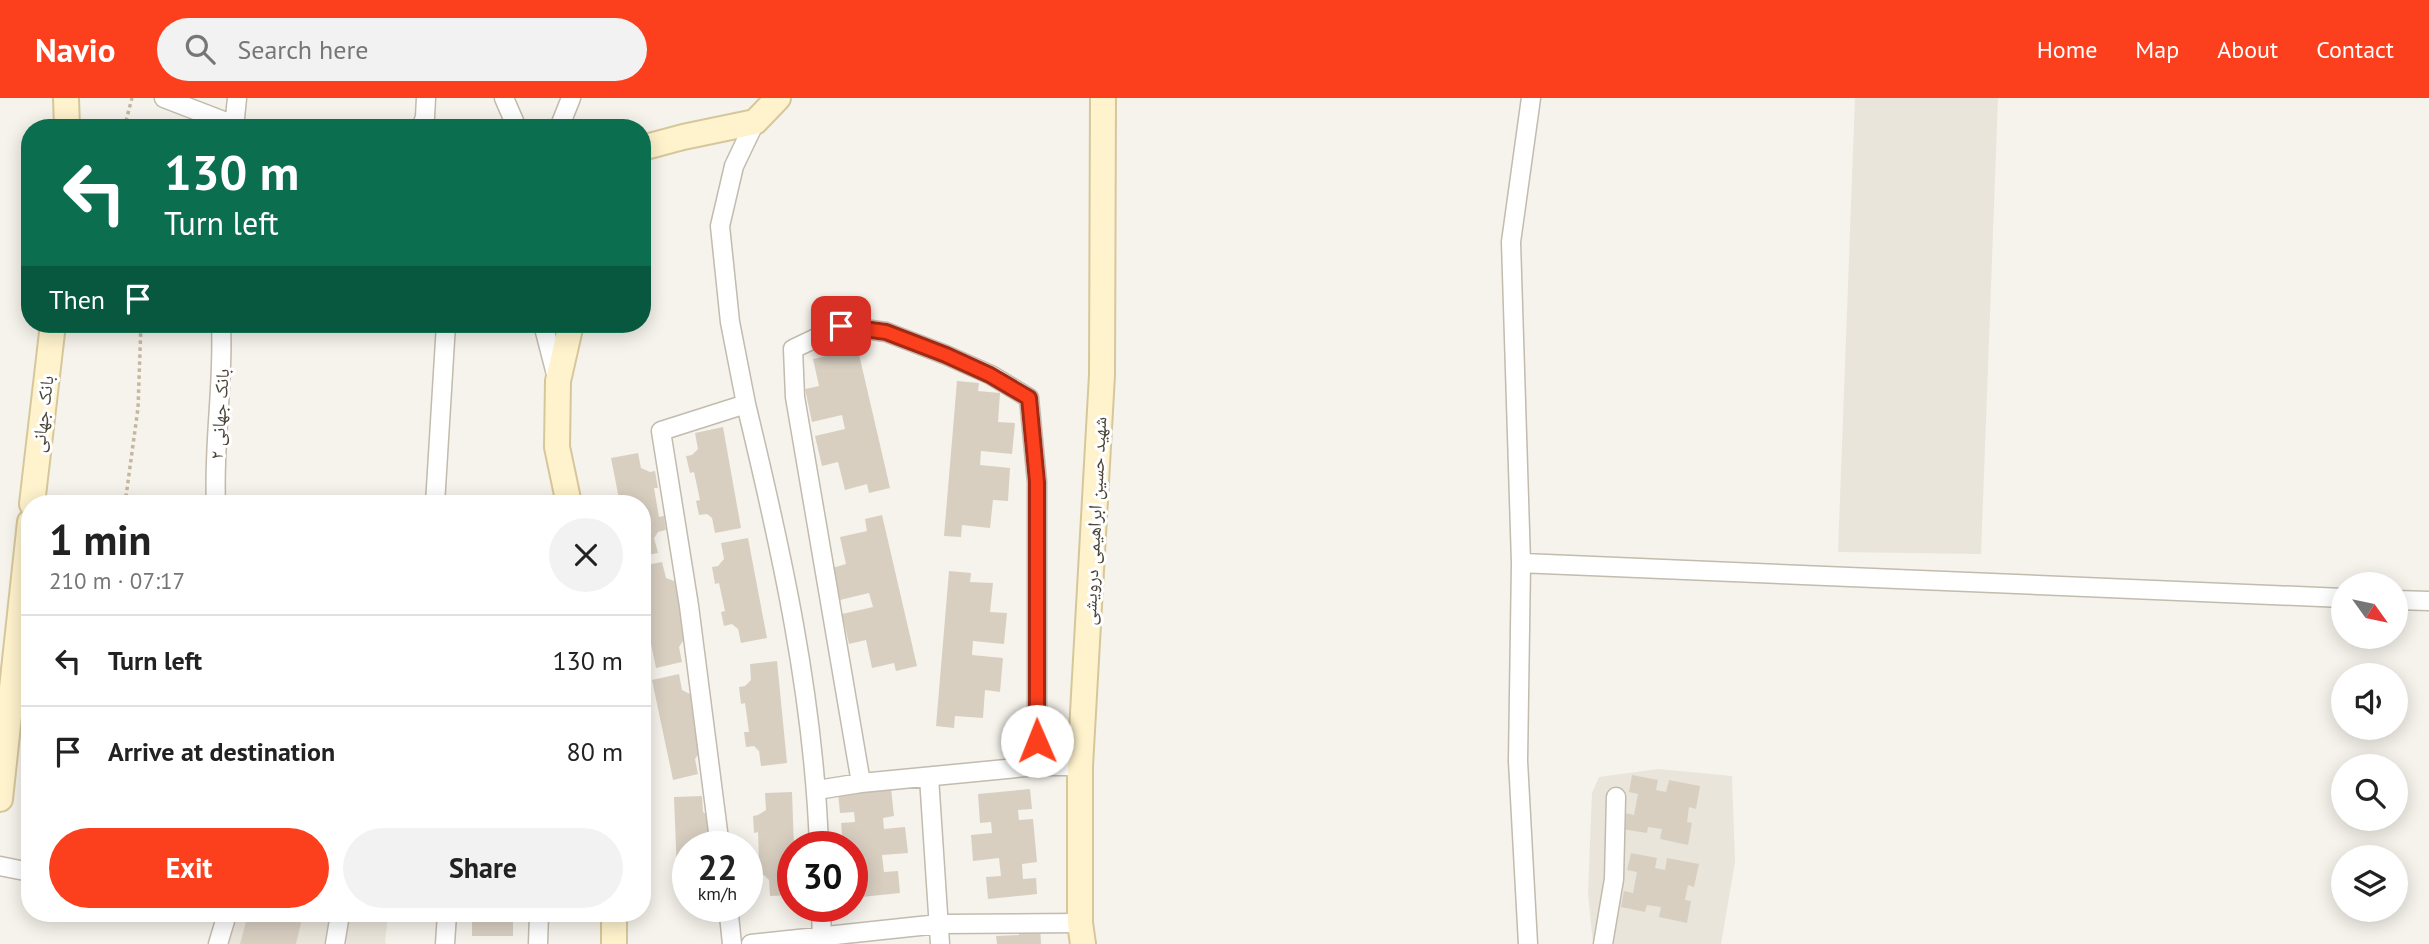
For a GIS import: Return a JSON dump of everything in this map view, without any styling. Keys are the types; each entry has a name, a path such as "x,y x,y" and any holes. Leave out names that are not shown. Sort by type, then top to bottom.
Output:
{"street":[{"path":"66,98 67,119"},
{"path":"164,98 215,119"},
{"path":"235,119 237,98"},
{"path":"424,119 426,98"},
{"path":"504,98 513,119"},
{"path":"563,119 571,98"},
{"path":"778,98 755,122 734,166 720,226 730,322 771,505 806,696 817,790 818,831"},
{"name":"شهید حسین ابراهیمی درویشی","path":"1082,933 1080,766 1102,375 1102,98"},
{"path":"1528,944 1518,761 1521,563 1511,242 1531,98"},
{"path":"651,146 755,122"},
{"path":"860,783 795,397 793,349 841,326 886,332 990,375 1029,398 1037,482 1037,766"},
{"name":"بانک جهانی","path":"33,495 52,333"},
{"name":"بانک جهانی ۲","path":"215,495 214,472 223,362 221,333"},
{"path":"436,495 445,333"},
{"path":"545,333 558,381"},
{"path":"567,495 557,447 558,381 569,333"},
{"path":"718,831 689,606 661,431 747,404"},
{"path":"1521,563 2331,597"},
{"path":"2408,600 2429,601"},
{"path":"0,799 21,662"},
{"path":"817,790 860,783 1037,766 1080,766"},
{"path":"929,777 940,944"},
{"path":"1603,944 1614,879 1616,797"},
{"path":"0,866 21,870"},
{"path":"218,944 225,922"},
{"path":"335,944 339,922"},
{"path":"445,944 446,922"},
{"path":"538,944 539,922"},
{"path":"614,922 614,944"},
{"path":"730,922 732,944"},
{"path":"751,944 822,939 939,924 1082,933"}],"path":[{"path":"127,119 132,98"},
{"path":"126,495 138,408 141,333"}],"shaded area":[{"path":"1855,98 1998,98 1981,554 1838,552"},
{"path":"1658,769 1732,776 1735,862 1721,944 1593,944 1588,893 1592,793 1599,777"},
{"path":"216,922 387,922 385,943 388,944 210,944"}],"building":[{"path":"855,337 890,488 869,493 867,484 845,490 838,462 822,466 815,436 845,429 842,415 812,422 805,389 819,386 813,359 840,353 837,341"},
{"path":"957,381 979,383 978,391 1000,393 998,422 1015,423 1012,454 981,451 980,465 1010,468 1008,501 993,500 990,528 962,525 961,537 944,536"},
{"path":"723,427 741,528 715,533 712,518 707,514 699,515 696,501 700,500 694,472 690,473 686,456 692,455 698,449 695,433"},
{"path":"638,453 641,468 655,471 658,488 654,488 659,517 664,516 666,530 658,532 654,538 658,553 651,554 651,495 618,495 611,458"},
{"path":"882,515 917,666 896,671 894,663 872,668 866,640 849,644 842,614 873,607 869,593 840,600 832,568 846,564 840,537 867,531 865,519"},
{"path":"748,538 767,638 741,643 738,629 732,624 724,626 721,612 725,611 719,583 715,584 712,567 718,566 724,559 721,543"},
{"path":"662,562 666,578 680,580 683,597 679,598 684,626 691,640 683,641 679,647 682,662 656,668 651,644 651,564"},
{"path":"949,571 971,573 970,582 993,583 990,612 1007,613 1004,644 973,641 972,655 1003,658 1000,692 985,690 983,718 955,716 954,728 936,726"},
{"path":"777,661 787,763 761,766 759,751 754,746 746,747 744,732 749,732 745,703 741,704 739,687 745,686 751,680 750,664"},
{"path":"679,674 682,690 690,694 696,693 699,753 695,759 698,774 673,780 652,680"},
{"path":"1632,775 1658,780 1656,790 1666,792 1669,780 1700,786 1696,809 1689,807 1687,822 1692,823 1688,845 1660,839 1662,829 1648,827 1647,833 1622,829 1625,813 1634,815 1638,794 1629,792"},
{"path":"891,788 894,816 883,818 884,829 905,827 908,853 882,855 884,872 898,871 900,893 868,896 868,831 842,831 841,823 855,822 854,812 840,813 838,793"},
{"path":"1030,789 1032,809 1018,810 1019,820 1033,819 1037,862 1022,864 1023,879 1036,878 1037,894 988,899 986,877 1001,876 999,858 973,861 971,835 992,833 991,822 980,823 978,794"},
{"path":"792,792 793,831 777,831 777,896 770,896 769,880 763,875 763,831 754,831 753,816 766,810 765,793"},
{"path":"702,796 703,812 710,817 711,831 675,831 674,797"},
{"path":"1631,853 1657,858 1655,868 1665,870 1667,858 1699,864 1694,887 1688,885 1685,900 1691,901 1687,923 1659,917 1661,907 1647,905 1645,912 1621,907 1624,891 1633,893 1637,872 1627,870"},
{"path":"246,922 301,922 296,944 240,944"},
{"path":"472,922 513,922 513,936 472,936"},
{"path":"1040,925 1041,944 997,944 996,936 1019,935 1018,926"}],"route":[{"path":"841,326 886,332 990,375 1029,398 1037,482 1037,741"}]}
